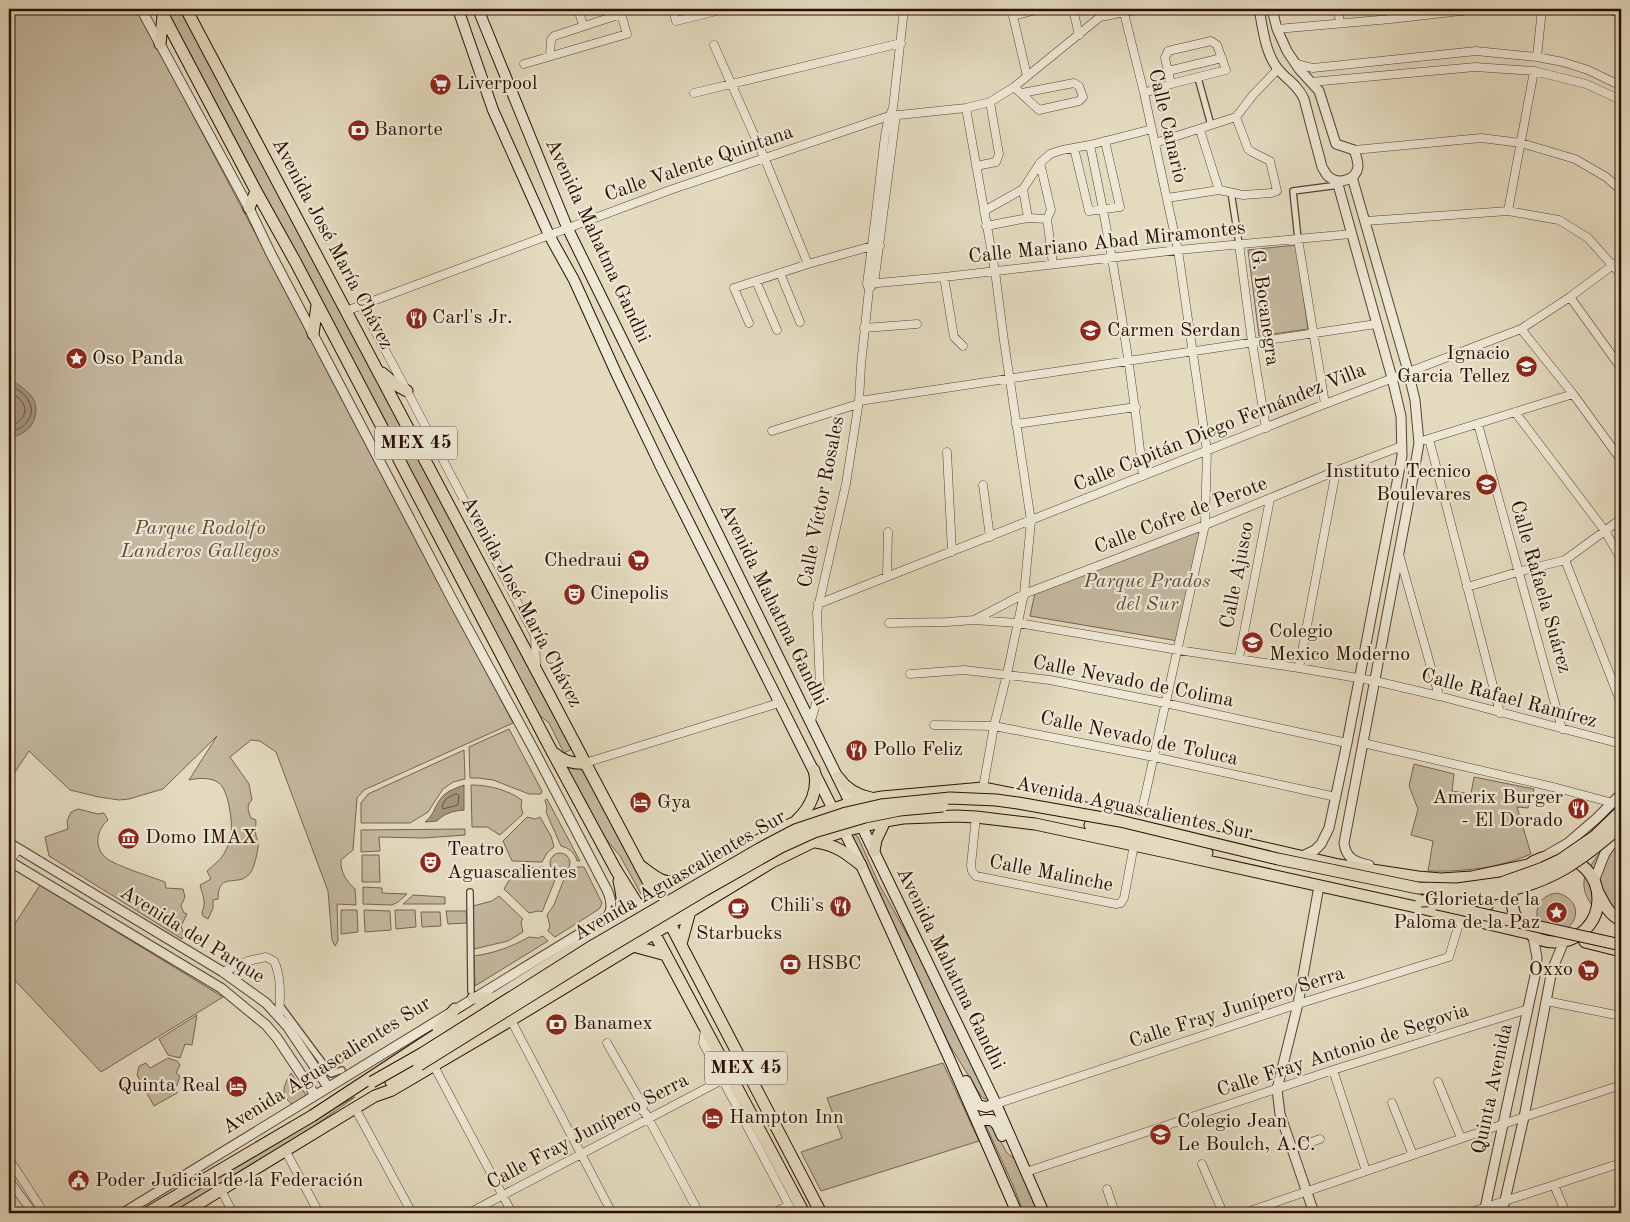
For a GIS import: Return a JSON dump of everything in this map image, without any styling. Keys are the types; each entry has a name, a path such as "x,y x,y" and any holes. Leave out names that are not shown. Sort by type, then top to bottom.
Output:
{"main road":[{"name":"Avenida José María Chávez","path":"186,9 536,667 821,1213"},
{"name":"Avenida Mahatma Gandhi","path":"458,9 493,110 549,236 574,280 617,376 861,865 1017,1213"},
{"name":"Avenida Mahatma Gandhi","path":"478,9 567,227 874,850 996,1104 1044,1213"},
{"path":"160,44 162,12"},
{"name":"Avenida José María Chávez","path":"162,12 550,748 616,870 654,933 804,1213"},
{"path":"249,208 256,191"},
{"path":"313,334 317,305"},
{"path":"375,365 390,381 407,391"},
{"path":"550,748 565,761 585,763"},
{"path":"793,824 804,813 812,800 816,782 814,770"},
{"path":"838,777 846,787 856,794 869,798 882,797"},
{"name":"Avenida Aguascalientes Sur","path":"312,1116 566,953 605,924 640,908 747,846 793,824 851,803 882,797 983,788 1140,819 1339,864 1418,877 1472,877 1528,865 1542,858 1554,856 1567,858 1578,862 1587,870 1594,880 1604,905 1615,918 1621,920"},
{"name":"Avenida Aguascalientes Sur","path":"147,1213 372,1082 478,1018 594,944 759,849 795,830 846,813 881,805 957,798 996,800 1120,821 1278,859 1418,888 1457,890 1501,883 1544,868 1560,860 1595,836 1617,807"},
{"path":"869,799 864,806 864,814 867,818 880,822 874,850"},
{"name":"Avenida Aguascalientes Sur","path":"375,1096 388,1084 705,890 781,847 814,832 865,817 900,810 950,806 981,806 1016,810 1108,828 1195,850 1421,901 1459,900 1489,896 1526,886 1566,868 1600,844 1621,826"},
{"name":"Avenida Aguascalientes Sur","path":"183,1213 375,1096 392,1090 434,1066 788,854 844,831 880,822 903,818 956,816 1035,824 1460,917 1531,935 1548,942 1568,940 1621,951"},
{"path":"778,831 785,831 792,838 793,846 788,854"},
{"path":"814,842 829,844 844,852 861,865"},
{"path":"639,865 656,878 665,882 673,883 688,880"},
{"path":"1528,865 1516,880 1512,908 1516,918 1531,935"},
{"path":"605,924 618,917 623,903 616,870"},
{"path":"1460,917 1478,914 1488,905 1490,899 1482,881 1472,877"},
{"name":"Avenida Aguascalientes Sur","path":"1568,940 1581,934 1589,925 1595,915 1598,904 1598,892"},
{"path":"1421,901 1621,945"},
{"path":"681,944 690,911"},
{"path":"633,946 666,955"},
{"path":"566,953 574,956 580,966 577,976 569,985"},
{"path":"472,995 494,998"},
{"path":"432,1038 455,1009"},
{"path":"949,1058 966,1081 978,1105 996,1104"},
{"path":"977,1122 992,1120 997,1125 1009,1152 1020,1160"},
{"path":"177,1180 197,1183"}],"street":[{"path":"141,9 249,208 452,601 535,752 610,896 611,909 605,924"},
{"path":"578,9 583,25"},
{"path":"673,9 676,21 725,9"},
{"name":"Calle Víctor Rosales","path":"810,721 820,690 818,604 846,484 859,402 864,328 893,113 904,9"},
{"path":"1027,76 1013,16 1040,9"},
{"path":"1073,9 1079,35"},
{"name":"Calle Valente Quintana","path":"346,311 549,236 567,227 893,113 966,108 990,102 1014,87 1100,17 1123,10 1140,9"},
{"path":"1259,9 1269,55 1278,69 1299,88 1322,167 1327,177 1338,183 1401,416 1402,456 1336,797 1329,828 1321,844 1315,850 1302,856"},
{"path":"1272,9 1286,51 1319,91 1336,144 1354,150 1482,138 1521,143 1575,158 1606,177 1621,190"},
{"path":"1338,9 1340,23"},
{"path":"1390,9 1391,19"},
{"path":"1278,29 1478,9"},
{"path":"1537,57 1542,9"},
{"path":"1608,9 1621,14"},
{"name":"Calle Canario","path":"1123,10 1144,93 1178,250 1207,451 1205,525 1140,819"},
{"path":"524,64 627,34 621,14 554,36 551,40 550,56"},
{"path":"1144,93 1226,70 1217,45 1211,41 1168,51 1165,58 1171,84"},
{"path":"694,93 901,43"},
{"path":"714,45 764,157 808,264"},
{"path":"1295,63 1313,68 1476,51 1537,57 1588,70 1621,86"},
{"path":"1168,72 1222,58"},
{"path":"1311,82 1475,68 1534,71 1586,84 1621,100"},
{"path":"1155,143 1236,117 1253,95 1278,69"},
{"path":"1508,211 1534,71"},
{"path":"1198,78 1211,125"},
{"path":"1014,87 1038,110 1079,101 1083,97 1079,86 1074,83 1022,93"},
{"path":"976,166 996,162 999,154 990,102"},
{"path":"966,108 995,271 1031,521 1024,594 994,726 983,788"},
{"path":"1167,198 1219,190 1243,195 1277,191 1270,160 1248,149 1236,117"},
{"path":"984,211 1023,189 1040,163 1050,154 1152,130"},
{"path":"1200,130 1219,190"},
{"path":"1074,148 1089,211 1120,207 1105,141"},
{"path":"1090,145 1113,258 1136,407 1143,476"},
{"path":"1325,404 1298,239 1293,191 1338,183 1352,177 1358,167 1354,150"},
{"path":"1040,163 1050,210 1047,219 1053,264"},
{"path":"1352,177 1366,221 1415,400 1418,443 1344,844 1349,858 1392,870 1398,874"},
{"path":"1023,189 1028,218"},
{"name":"G. Bocanegra","path":"1231,192 1266,428"},
{"path":"1366,221 1508,211 1559,220 1588,238 1621,275"},
{"path":"986,226 1028,218 1047,219"},
{"name":"Calle Mariano Abad Miramontes","path":"870,286 1178,250 1351,234"},
{"path":"749,323 734,288 808,264 876,246"},
{"name":"Calle Capitán Diego Fernández Villa","path":"818,604 1521,328 1570,297 1621,259"},
{"path":"780,273 800,322"},
{"path":"944,278 954,337 963,346"},
{"path":"756,281 777,330"},
{"path":"1570,297 1621,368"},
{"path":"360,305 535,636 536,667"},
{"path":"864,328 917,324"},
{"path":"772,431 859,402 1376,324"},
{"path":"1521,328 1573,394 1621,460"},
{"path":"1418,443 1573,394"},
{"path":"1016,424 1136,407"},
{"path":"1515,412 1605,531 1621,558"},
{"name":"Calle Rafaela Suárez","path":"1478,424 1562,729"},
{"path":"1429,439 1500,713"},
{"name":"Calle Cofre de Perote","path":"974,620 1024,594 1205,525 1402,446"},
{"path":"947,452 952,552"},
{"path":"1299,668 1336,471"},
{"path":"983,485 990,537"},
{"name":"Calle Ajusco","path":"1239,658 1270,498"},
{"path":"1467,588 1565,560 1621,519"},
{"path":"888,532 888,576"},
{"path":"1398,551 1439,696"},
{"path":"1565,560 1621,704"},
{"name":"Calle Rafael Ramírez","path":"889,623 974,620 1018,622 1178,650 1239,658 1375,681 1621,744"},
{"name":"Calle Nevado de Colima","path":"910,674 964,670 1050,680 1347,743"},
{"path":"585,763 779,703"},
{"path":"519,723 532,714"},
{"name":"Calle Nevado de Toluca","path":"934,725 994,726 1154,757 1336,797"},
{"path":"1363,743 1557,788 1617,807"},
{"path":"535,752 550,748"},
{"name":"Avenida Aguascalientes Sur","path":"1542,858 1568,843 1598,818 1617,807 1621,794"},
{"name":"Calle Malinche","path":"976,817 971,865 976,876 1116,904 1121,903 1124,898 1134,845"},
{"path":"1329,828 1338,832 1347,829"},
{"path":"1594,880 1605,853 1621,831"},
{"name":"Avenida del Parque","path":"9,844 224,972 266,1003 279,1016 328,1087"},
{"path":"9,861 18,849"},
{"name":"Avenida del Parque","path":"9,861 221,988 266,1025 277,1038 315,1095"},
{"path":"1314,1213 1280,1114 1277,1089 1298,1004 1319,886"},
{"path":"470,892 472,995"},
{"name":"Calle Fray Junípero Serra","path":"996,1104 1298,1004 1449,957 1460,917"},
{"name":"Avenida Aguascalientes Sur","path":"123,1213 455,1009 472,995 605,924"},
{"name":"Quinta Avenida","path":"1485,1210 1536,971 1537,957 1531,935"},
{"name":"Quinta Avenida","path":"1502,1213 1524,1117 1551,975 1555,963 1568,940"},
{"path":"224,972 266,957 274,961 278,968 279,1016"},
{"path":"1546,1001 1621,1016"},
{"path":"279,1004 331,1074 342,1070"},
{"name":"Calle Fray Antonio de Segovia","path":"1026,1172 1333,1070 1528,1009"},
{"path":"511,1020 612,1213"},
{"name":"Avenida José María Chávez","path":"705,1030 703,1043 793,1213"},
{"path":"607,1042 647,1110 648,1116 699,1213"},
{"path":"434,1066 512,1213"},
{"path":"1333,1070 1366,1171"},
{"name":"Calle Fray Junípero Serra","path":"469,1213 648,1116 722,1080"},
{"path":"1438,1082 1461,1138"},
{"path":"1244,1213 1621,1085"},
{"path":"1392,1103 1413,1155"},
{"path":"355,1108 412,1213"},
{"path":"1292,1149 1320,1139"},
{"path":"285,1150 319,1213"},
{"path":"9,1159 44,1213"},
{"path":"1468,1213 1485,1210 1621,1163"},
{"path":"1202,1164 1223,1213"},
{"path":"9,1180 33,1213"},
{"path":"1554,1185 1566,1213"},
{"path":"1107,1189 1115,1213"},
{"path":"221,1190 233,1213"},
{"path":"774,1213 789,1205"}],"green space":[{"name":"Parque Rodolfo Landeros Gallegos","path":"9,9 137,9 513,723 364,790 357,798 353,850 341,860 345,876 355,889 356,905 337,904 338,941 335,946 332,940 328,891 276,752 260,741 251,740 230,757 249,784 252,800 248,806 248,811 251,818 256,820 258,843 255,862 247,876 222,884 218,899 213,900 213,908 208,919 203,916 202,912 204,902 200,885 211,879 207,871 224,854 231,836 231,816 228,800 219,783 200,778 189,780 217,736 163,789 129,799 119,800 99,797 70,790 29,751 9,781"},
{"path":"162,9 183,9 572,749 564,753 549,723 531,708"},
{"path":"1296,245 1308,329 1259,336 1248,250"},
{"name":"Parque Prados del Sur","path":"1203,529 1178,641 1030,616 1035,593"},
{"path":"509,729 542,791 541,794 529,794 493,780 470,778 469,747"},
{"path":"464,750 465,779 453,782 443,789 428,812 410,823 361,823 361,803 368,794"},
{"path":"1414,764 1454,774 1452,791 1471,794 1474,777 1534,789 1528,808 1517,807 1531,854 1493,866 1454,871 1428,871 1433,841 1411,835 1418,809 1409,786"},
{"path":"562,767 585,767 648,889 641,894 620,856 592,822"},
{"path":"471,785 498,789 517,796 522,800 523,814 500,835 487,827 472,827"},
{"path":"547,799 580,861 577,861 571,851 561,846 546,812 545,800"},
{"path":"78,809 98,814 104,813 108,820 101,828 98,838 99,849 106,858 126,868 165,882 166,888 183,889 185,897 181,906 184,913 187,914 181,926 184,935 182,939 49,856 45,837 68,829 67,821 71,812"},
{"path":"527,817 535,819 540,817 551,836 554,847 547,853 542,862 512,861 503,841"},
{"path":"1621,827 1621,914 1596,909 1584,889 1584,881 1594,861"},
{"path":"465,829 465,835 423,838 379,837 380,851 361,852 361,830"},
{"path":"854,834 858,837 879,884 918,954 989,1097 987,1099 981,1096 949,1044 911,969 850,835"},
{"path":"560,853 567,856 570,863 567,870 560,873 553,870 550,863 553,856"},
{"path":"362,855 379,855 380,882 362,882"},
{"path":"544,867 547,876 555,880 542,912 529,913 504,889 512,875 513,869"},
{"path":"577,867 584,867 602,903 596,911 555,937 548,931 550,926 547,915 554,905 564,879 575,872"},
{"path":"40,885 223,997 101,1072 9,974 9,933"},
{"path":"363,887 382,888 382,893 407,894 392,905 363,904"},
{"name":"Glorieta de la Paloma de la Paz","path":"1557,893 1570,899 1575,909 1574,920 1565,930 1540,925 1538,919 1537,909 1539,904 1546,897"},
{"path":"413,895 445,897 445,904 403,904"},
{"path":"499,896 523,919 521,922 523,932 508,941 474,949 473,906 492,901"},
{"path":"341,910 357,910 358,932 341,934"},
{"path":"364,910 390,911 391,930 365,932"},
{"path":"395,910 415,910 416,927 396,929"},
{"path":"446,911 466,911 467,923 448,924"},
{"path":"421,912 440,912 441,926 422,927"},
{"path":"543,936 548,941 475,986 474,956 503,949 529,937 538,938"},
{"path":"197,1015 192,1045 185,1044 180,1058 168,1055 159,1039"},
{"path":"168,1058 177,1061 180,1065 176,1073 180,1076 176,1088 177,1093 154,1106 137,1075 139,1066 146,1063 150,1068"},
{"path":"943,1063 979,1141 821,1191 801,1152 842,1138 827,1098"},
{"path":"291,1073 306,1095 292,1105 284,1093 286,1082"},
{"path":"355,1097 296,1139 175,1213 157,1213 292,1131"},
{"path":"991,1124 1007,1153 1017,1161 1038,1213 1024,1213 986,1126"}],"water":[{"path":"9,376 33,398 36,409 33,423 30,427 20,434 9,437"},
{"path":"464,785 464,810 449,813 437,821 425,822 444,795"}],"place":[{"name":"Liverpool","path":"440,84"},
{"name":"Banorte","path":"358,130"},
{"name":"Carl's Jr.","path":"416,318"},
{"name":"Carmen Serdan","path":"1091,331"},
{"name":"Oso Panda","path":"76,359"},
{"name":"Ignacio Garcia Tellez","path":"1526,366"},
{"name":"Instituto Tecnico Boulevares","path":"1487,484"},
{"name":"Chedraui","path":"638,561"},
{"name":"Cinepolis","path":"574,594"},
{"name":"Colegio Mexico Moderno","path":"1253,643"},
{"name":"Pollo Feliz","path":"857,750"},
{"name":"Gya","path":"641,803"},
{"name":"Amerix Burger - El Dorado","path":"1579,809"},
{"name":"Domo IMAX","path":"129,838"},
{"name":"Teatro Aguascalientes","path":"431,862"},
{"name":"Chili's","path":"840,906"},
{"name":"Starbucks","path":"739,908"},
{"name":"Glorieta de la Paloma de la Paz","path":"1556,912"},
{"name":"HSBC","path":"790,964"},
{"name":"Oxxo","path":"1589,970"},
{"name":"Banamex","path":"557,1024"},
{"name":"Quinta Real","path":"236,1086"},
{"name":"Hampton Inn","path":"713,1118"},
{"name":"Colegio Jean Le Boulch, A.C.","path":"1161,1134"},
{"name":"Poder Judicial de la Federación","path":"79,1181"}]}
